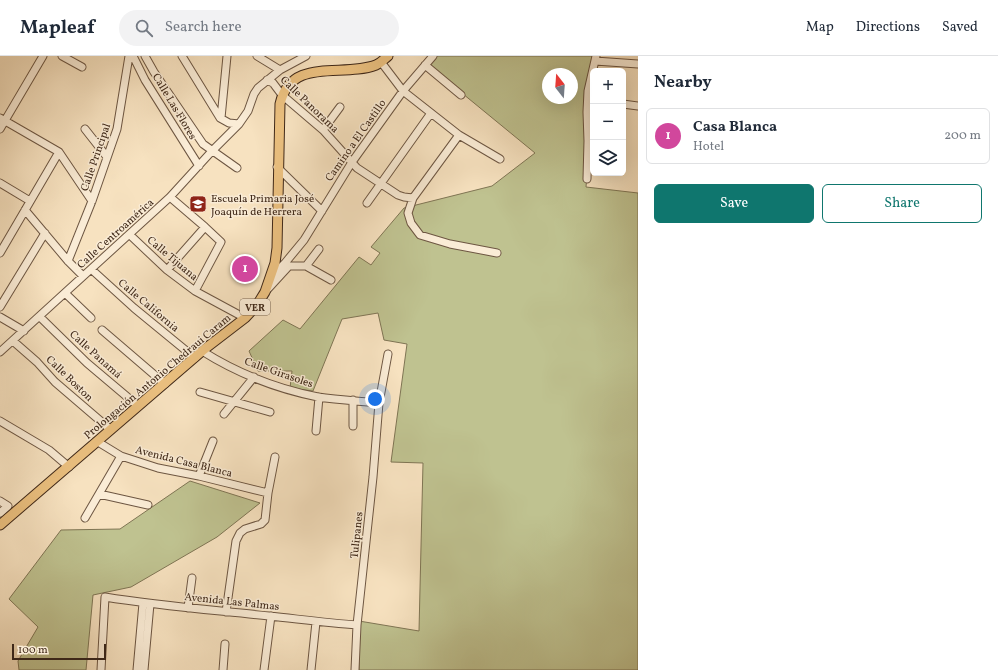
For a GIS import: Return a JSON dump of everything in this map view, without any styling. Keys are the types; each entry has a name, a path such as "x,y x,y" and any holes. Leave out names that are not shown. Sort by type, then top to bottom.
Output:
{"main road":[{"path":"282,95 286,87 294,80 304,75 318,71 365,68 381,62 388,56"},
{"name":"Prolongación Antonio Chedraui Caram","path":"0,525 202,351 245,318 266,292 277,248 280,104 282,95"}],"street":[{"path":"0,129 2,120 43,56"},
{"path":"62,56 82,67"},
{"name":"Calle Principal","path":"68,261 92,201 117,129 129,56"},
{"name":"Calle Las Flores","path":"133,56 145,80 199,166"},
{"name":"Calle Las Flores","path":"145,56 154,72 203,144 237,168"},
{"path":"182,56 220,118 229,123 239,124"},
{"path":"220,118 227,56"},
{"path":"257,56 280,70"},
{"name":"Camino a El Castillo","path":"266,292 304,240 352,162 403,91 433,56"},
{"name":"Calle Centroamérica","path":"0,352 170,197 239,124 248,111 254,94 258,88 280,70 303,57"},
{"path":"595,59 638,64"},
{"path":"381,62 403,91 459,136 500,159"},
{"path":"425,65 461,95"},
{"name":"Calle Panorama","path":"267,80 277,87 282,95 323,130 357,168 398,195 404,198 412,198"},
{"path":"590,82 588,91 590,101 587,112 591,140"},
{"path":"157,99 168,92"},
{"path":"626,104 638,106"},
{"path":"323,130 340,107"},
{"path":"367,203 431,113"},
{"path":"2,120 58,152 92,201"},
{"path":"85,129 107,157"},
{"path":"459,136 412,198 408,213 411,223 420,234 450,244 497,253"},
{"path":"587,179 590,150"},
{"path":"0,253 58,152"},
{"path":"278,167 322,211"},
{"path":"0,183 30,201"},
{"path":"170,197 221,242 195,291"},
{"path":"25,210 68,261 83,276"},
{"path":"166,270 205,227"},
{"path":"0,307 45,233"},
{"name":"Calle Tijuana","path":"130,235 166,270 195,291 245,318"},
{"path":"306,266 319,249"},
{"path":"287,264 306,266 331,280"},
{"name":"Camino a El Castillo","path":"270,277 287,264"},
{"name":"Calle California","path":"91,269 134,308 195,358"},
{"path":"65,293 91,318"},
{"name":"Calle Panamá","path":"40,316 87,362 138,406"},
{"path":"0,317 24,331"},
{"path":"102,330 165,384"},
{"name":"Calle Boston","path":"13,341 37,362 55,382 111,430"},
{"name":"Calle Girasoles","path":"202,351 218,361 254,377 292,390 319,397 379,403"},
{"name":"Tulipanes","path":"355,670 357,625 373,477 379,403 388,354"},
{"path":"224,414 232,402 254,377"},
{"path":"200,392 270,412"},
{"path":"316,431 319,397"},
{"path":"353,400 353,426"},
{"path":"0,421 48,450 69,467"},
{"path":"199,476 213,441"},
{"name":"Avenida Casa Blanca","path":"98,442 121,456 158,468 199,476 268,493"},
{"path":"85,518 121,456"},
{"path":"226,612 236,541 240,533 245,529 261,524 265,520 268,493 275,457"},
{"path":"99,494 148,505"},
{"path":"0,501 8,506 0,513"},
{"path":"188,608 192,578"},
{"name":"Avenida Las Palmas","path":"101,670 106,597 188,608 357,625"},
{"path":"137,670 147,603"},
{"path":"144,670 147,603"},
{"path":"264,670 271,616"},
{"path":"311,670 316,622"},
{"path":"223,670 225,644"}],"green space":[{"path":"432,56 596,56 594,68 590,68 590,136 586,187 638,193 638,670 359,670 359,621 419,631 423,463 391,462 407,344 384,340 378,313 342,319 313,391 290,388 292,371 258,371 249,351 283,320 300,329 359,257 371,265 380,253 371,247 404,208 492,186 535,153 424,62"},
{"path":"190,481 260,503 217,537 131,587 93,595 86,670 19,670 18,661 38,627 9,599 61,530 120,529"}],"place":[{"name":"Escuela Primaria José Joaquín de Herrera","path":"198,204"},
{"name":"Casa Blanca","path":"245,269"}]}
